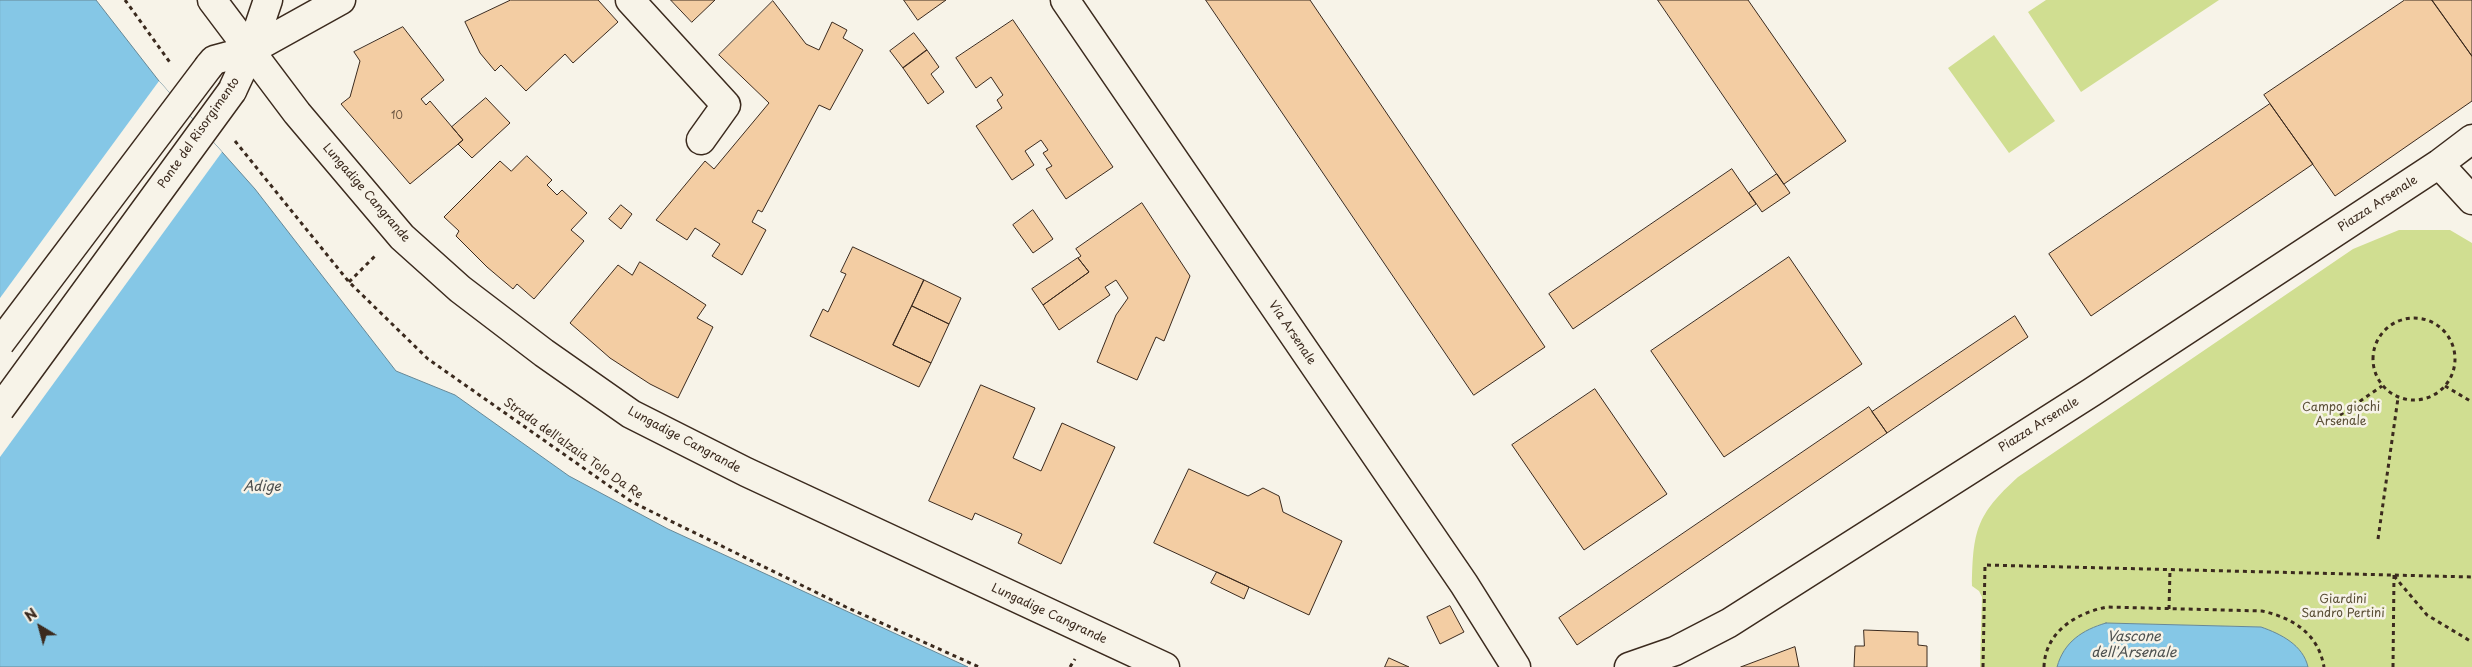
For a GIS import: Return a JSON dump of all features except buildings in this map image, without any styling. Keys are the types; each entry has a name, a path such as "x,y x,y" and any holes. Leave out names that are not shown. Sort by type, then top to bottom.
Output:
{"street":[{"name":"Lungadige Cangrande","path":"212,0 297,113 402,237 460,289 544,353 631,414 746,472 1164,667"},
{"path":"251,50 268,0"},
{"path":"251,50 341,0"},
{"path":"630,0 726,105 701,140"},
{"name":"Via Arsenale","path":"1065,0 1464,584 1516,667"},
{"name":"Ponte del Risorgimento","path":"0,343 214,60 251,50"},
{"name":"Ponte del Risorgimento","path":"0,409 232,91 251,50"},
{"name":"Piazza Arsenale","path":"1629,667 1674,651 1729,623 2092,392 2439,164 2472,139"},
{"path":"2439,164 2472,200"}],"path":[{"path":"125,0 171,64"},
{"name":"Strada dell'alzaia Tolo Da Re","path":"235,141 349,282 428,358 632,502 846,608 979,667"},
{"path":"349,282 383,248"},
{"path":"2405,318 2422,318 2438,325 2450,337 2455,354 2454,371 2445,386 2432,396 2415,400 2398,398 2382,386 2374,371 2372,354 2377,338 2389,324 2405,318"},
{"path":"2340,416 2382,386"},
{"path":"2445,386 2472,402"},
{"path":"2378,539 2398,398"},
{"path":"1983,667 1986,565 2472,577"},
{"path":"2170,570 2170,608"},
{"path":"2394,576 2427,615 2472,642"},
{"path":"2394,576 2394,667"},
{"path":"2044,667 2044,657 2053,638 2066,623 2088,611 2106,606 2262,611 2280,615 2300,626 2315,642 2322,657 2324,667"}],"green space":[{"path":"2046,0 2219,0 2081,92 2028,12"},
{"path":"1994,35 2055,121 2009,153 1948,68"},
{"name":"Campo giochi Arsenale","path":"2399,230 2450,230 2472,243 2472,667 2308,667 2307,663 2261,627 2106,623 2090,629 2069,645 2057,667 1980,667 1982,597 1979,591 1972,586 1974,551 1976,537 1985,514 2004,490 2018,477 2353,249"}],"water":[{"name":"Adige","path":"0,0 96,0 159,81 255,189 396,371 455,395 569,476 668,529 968,667 0,667"},
{"name":"Vascone dell'Arsenale","path":"2106,623 2261,627 2290,641 2301,652 2308,667 2057,667 2064,651 2075,638 2089,629"}],"pier":[{"path":"159,81 222,152 0,457 0,298"}],"park label":[{"name":"Giardini Sandro Pertini","path":"2343,607"}]}
